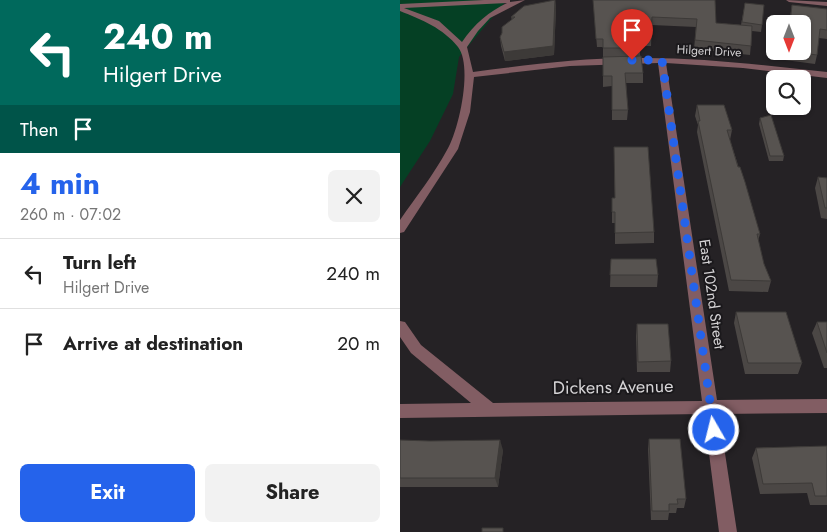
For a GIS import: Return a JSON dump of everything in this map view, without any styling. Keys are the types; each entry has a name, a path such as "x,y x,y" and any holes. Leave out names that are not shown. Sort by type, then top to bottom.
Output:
{"street":[{"path":"400,8 522,0"},
{"path":"463,47 472,32 484,19 497,9 522,0"},
{"path":"789,0 827,4"},
{"path":"400,8 436,24 463,47 470,75 465,112 453,149 400,229"},
{"name":"Hilgert Drive","path":"470,75 546,64 604,60 662,60 742,65 827,75"},
{"name":"East 102nd Street","path":"662,60 728,532"},
{"path":"400,326 416,349 489,409"},
{"name":"Dickens Avenue","path":"400,411 827,406"}],"green space":[{"path":"400,0 507,0 459,57 453,94 430,141 400,187"}],"building":[{"path":"555,0 553,46 504,52 500,37 502,27 515,17 511,17 524,6"},
{"path":"593,0 715,0 716,23 752,26 751,46 695,40 697,19 652,17 651,38 639,38 640,48 603,48 603,39 596,39"},
{"path":"745,3 764,5 762,25 742,22"},
{"path":"792,5 827,9 827,30 820,29 817,55 811,54 811,15 791,15"},
{"path":"641,56 643,73 625,73 628,110 612,110 612,76 603,76 603,57"},
{"path":"697,105 724,105 732,130 727,130 738,167 740,167 745,182 760,234 757,234 764,264 771,281 731,280 698,121 700,121"},
{"path":"771,115 784,156 770,156 760,118"},
{"path":"614,147 648,147 654,232 615,233 615,212 612,212 612,198 615,198"},
{"path":"818,177 827,178 827,208 825,208"},
{"path":"611,259 656,259 658,275 610,275"},
{"path":"736,312 786,312 802,363 748,363"},
{"path":"817,322 827,322 827,353"},
{"path":"637,324 668,324 671,361 638,362"},
{"path":"649,439 680,439 686,499 677,499 678,504 669,504 669,511 652,511"},
{"path":"400,440 500,440 495,478 400,478"},
{"path":"827,446 827,496 815,496 812,483 763,484 756,448"},
{"path":"482,528 503,528 503,532 482,532"}],"route":[{"path":"632,60 662,60 714,430"}]}
